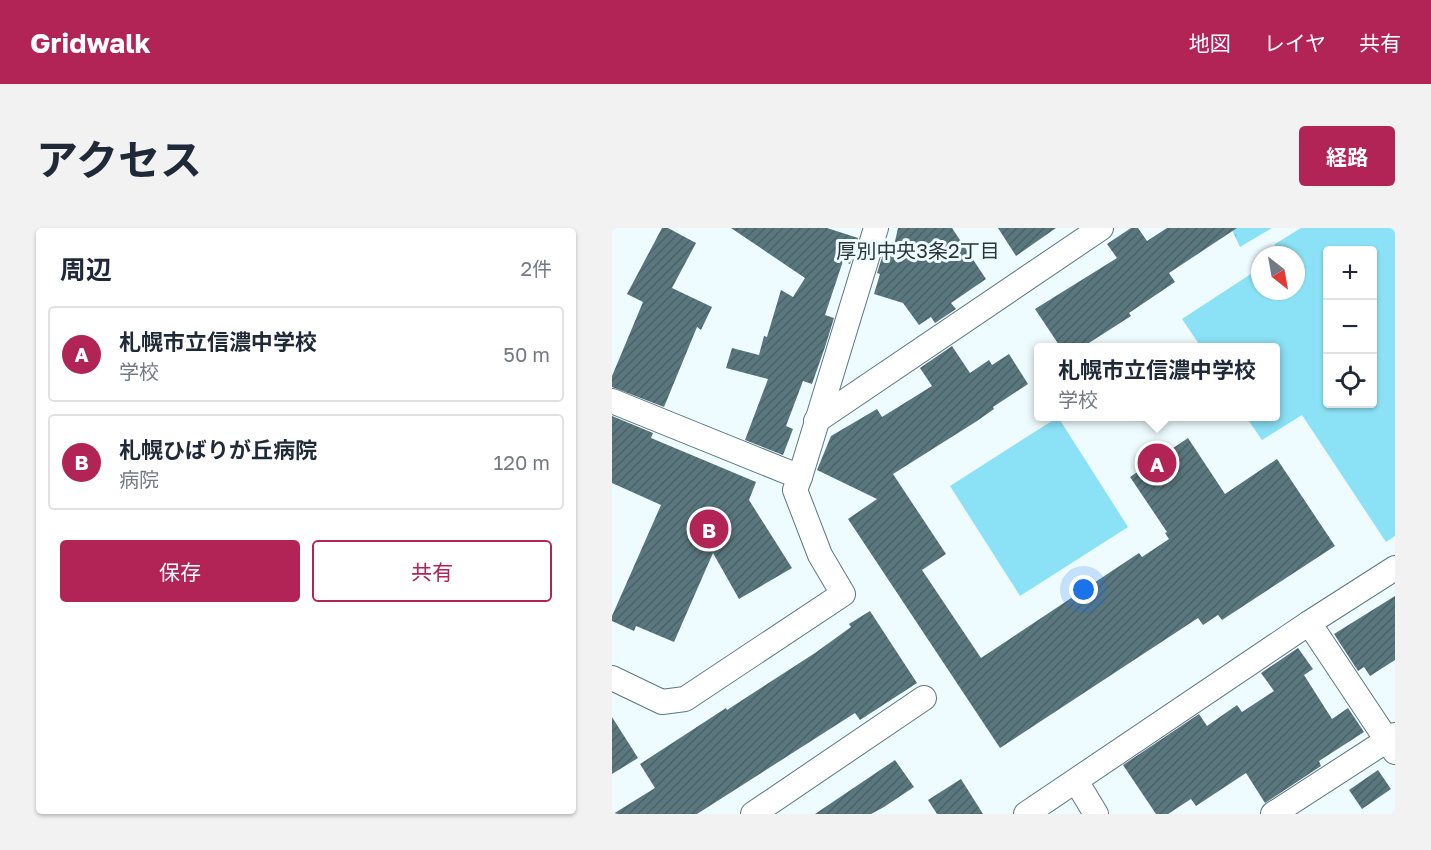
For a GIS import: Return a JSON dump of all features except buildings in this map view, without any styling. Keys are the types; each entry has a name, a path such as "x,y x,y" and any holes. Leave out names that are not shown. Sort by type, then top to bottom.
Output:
{"street":[{"path":"612,678 662,702 685,699 843,594 820,555 795,490 876,228"},
{"path":"816,421 1101,228"},
{"path":"612,400 800,477"},
{"path":"1026,814 1309,623 1395,568"},
{"path":"1273,814 1392,742 1309,623"},
{"path":"753,814 924,698"},
{"path":"1076,781 1096,814"}],"green space":[{"path":"1231,228 1272,228 1240,247"},
{"path":"1301,228 1395,228 1395,536 1386,542 1302,415 1262,440 1249,421 1280,421 1280,343 1198,343 1182,319 1251,274 1251,300 1305,300 1305,246 1274,246"},
{"path":"1052,421 1061,421 1128,527 1020,596 950,486"}],"place":[{"name":"札幌市立信濃中学校","path":"1157,463"},
{"name":"札幌ひばりが丘病院","path":"709,529"}],"district":[{"name":"厚別中央3条2丁目","path":"918,251"}]}
